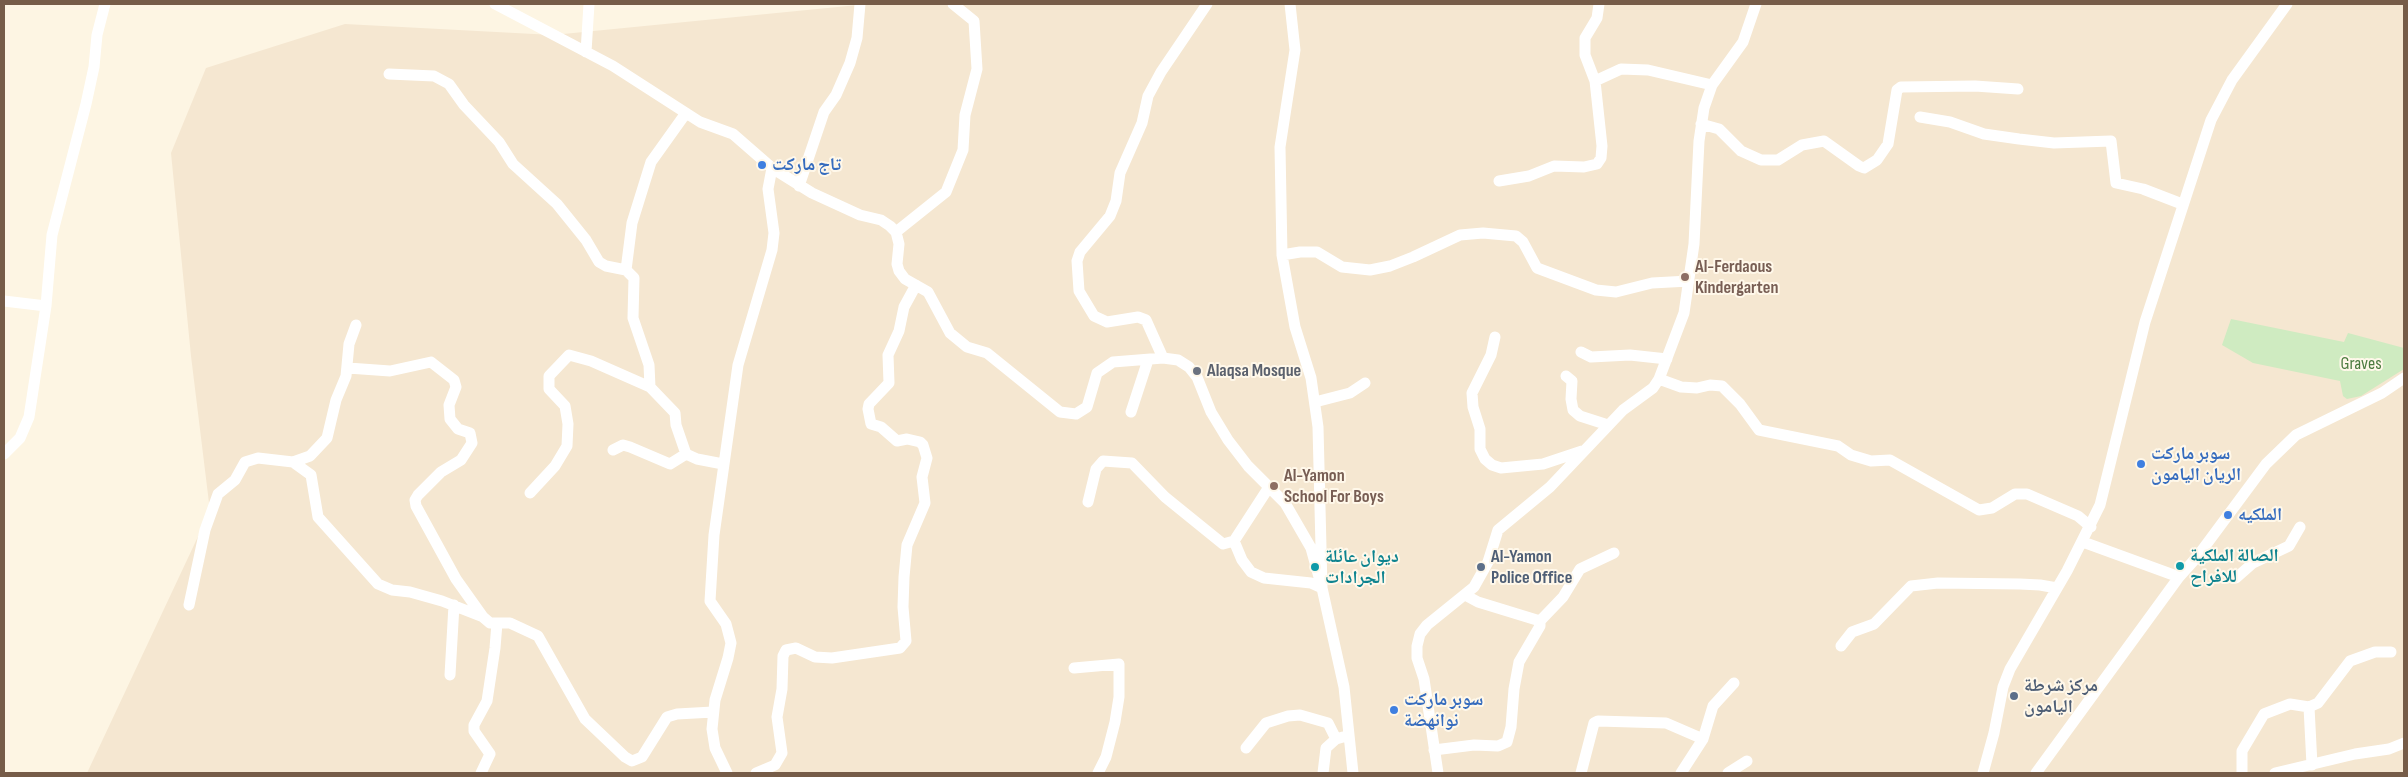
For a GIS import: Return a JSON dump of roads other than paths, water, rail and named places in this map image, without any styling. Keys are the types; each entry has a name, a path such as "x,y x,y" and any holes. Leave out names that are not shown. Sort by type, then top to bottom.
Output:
{"street":[{"path":"4,454 20,438 27,424 46,306 52,235 86,104 97,35 106,4"},
{"path":"495,4 613,66 707,126 733,134 772,168 799,186 833,204 881,220 896,232 899,244 899,271 905,279 928,292 943,324 958,340 967,347 987,353 1066,414 1076,414 1087,407 1095,378 1108,364 1119,361 1164,358 1178,360 1192,370 1211,412 1228,440 1248,466 1269,486 1289,510 1311,548 1344,687 1353,773"},
{"path":"586,52 589,4"},
{"path":"799,186 824,112 836,95 850,63 857,38 860,4"},
{"path":"896,232 946,192 963,150 965,115 977,70 974,21 953,4"},
{"path":"1164,358 1146,320 1138,318 1107,322 1094,316 1079,292 1077,261 1080,252 1110,216 1116,201 1120,173 1142,123 1148,96 1207,4"},
{"path":"1290,4 1295,50 1280,147 1282,255 1295,326 1311,378 1314,402 1320,461 1322,588"},
{"path":"1499,181 1529,176 1554,166 1584,167 1598,162 1602,146 1595,81 1585,55 1585,38 1597,18 1599,4"},
{"path":"1438,773 1424,679 1417,658 1420,634 1427,625 1465,596 1484,571 1498,530 1550,487 1623,410 1653,388 1660,379 1682,321 1694,244 1701,124 1712,85 1743,42 1756,4"},
{"path":"1982,773 2008,673 2091,527 2108,482 2133,366 2182,204 2208,127 2220,99 2287,4"},
{"path":"1595,81 1621,69 1639,68 1712,85"},
{"path":"389,74 434,76 449,84 464,105 499,142 513,164 557,204 586,240 599,262 606,266 626,270 634,278 633,318 649,365 650,387"},
{"path":"1701,124 1719,129 1741,151 1761,160 1778,160 1802,145 1824,142 1845,154 1858,166 1864,168 1877,160 1888,144 1897,90 1901,87 1975,86 2018,89"},
{"path":"626,270 632,223 651,162 686,114"},
{"path":"1920,117 1950,122 1984,134 2019,139 2054,143 2111,141 2116,183 2156,193 2182,204"},
{"path":"726,773 713,738 713,712 730,643 726,624 712,607 709,596 714,535 738,365 772,250 774,233 768,190 772,168"},
{"path":"1282,255 1317,252 1342,267 1370,270 1389,266 1460,235 1483,233 1516,236 1523,242 1537,268 1596,290 1616,292 1652,284 1688,282"},
{"path":"756,773 775,765 780,760 782,754 777,717 786,650 796,648 814,657 832,658 900,648 906,641 902,606 907,545 925,503 922,477 927,458 923,445 920,442 907,439 897,441 880,427 871,424 868,409 889,383 888,355 899,331 904,306 916,285"},
{"path":"4,301 46,306"},
{"path":"189,604 205,530 218,494 231,484 241,467 252,459 293,462 310,456 327,438 333,409 348,368 349,344 356,325"},
{"path":"1495,337 1491,355 1472,394 1473,407 1480,429 1480,449 1484,458 1492,465 1501,468 1543,464 1584,450"},
{"path":"1581,352 1591,357 1630,355 1667,359"},
{"path":"530,492 555,466 567,446 568,424 565,406 549,389 549,376 569,355 591,361 650,387 675,413 676,426 686,454 697,459 723,464"},
{"path":"1131,412 1148,360"},
{"path":"348,368 390,371 432,362 454,380 456,387 449,405 450,419 458,429 470,433 472,443 461,460 441,472 418,495 415,503 434,541 483,617 490,623 510,623 538,636 584,719 628,760 637,761 642,757 667,717 677,714 713,712"},
{"path":"1566,376 1572,381 1571,405 1577,413 1608,425"},
{"path":"2036,773 2179,577 2197,557 2266,464 2296,435 2382,393 2404,378"},
{"path":"1660,379 1680,387 1722,386 1746,411 1759,430 1838,446 1851,455 1872,461 1890,460 1979,510 1992,508 2015,494 2027,494 2078,516 2091,527"},
{"path":"1314,402 1350,393 1365,383"},
{"path":"613,450 623,445 670,464 686,454"},
{"path":"1088,502 1096,469 1103,461 1132,463 1165,497 1223,544 1234,541 1269,486"},
{"path":"293,462 307,471 313,480 318,517 378,584 392,590 410,592 454,605 483,617"},
{"path":"2236,578 2253,563 2289,546 2300,527"},
{"path":"1234,541 1242,560 1251,572 1264,578 1311,583 1322,588"},
{"path":"2083,542 2179,577"},
{"path":"1434,750 1474,745 1498,746 1506,742 1511,727 1514,689 1519,662 1540,626 1540,622 1563,597 1580,569 1614,553"},
{"path":"1841,646 1852,632 1874,624 1912,586 1938,583 2040,584 2057,588"},
{"path":"1465,596 1540,622"},
{"path":"450,675 454,605"},
{"path":"481,773 490,754 474,731 474,725 488,694 497,623"},
{"path":"2242,773 2242,751 2264,714 2290,704 2309,707 2318,703 2350,661 2375,652 2391,652"},
{"path":"1074,668 1120,664 1119,697 1115,722 1106,757 1098,773"},
{"path":"1682,773 1703,739 1713,706 1734,683"},
{"path":"2309,707 2312,765"},
{"path":"1246,748 1266,723 1288,716 1300,715 1328,723 1336,739"},
{"path":"1581,773 1594,723 1598,721 1666,722 1703,739"},
{"path":"1322,773 1326,748 1336,739 1349,735"},
{"path":"2274,773 2355,754 2389,749 2404,743"},
{"path":"1728,773 1747,761"}],"place":[{"name":"تاج ماركت","path":"762,165"},
{"name":"Al-Ferdaous Kindergarten","path":"1685,277"},
{"name":"Alaqsa Mosque","path":"1197,371"},
{"name":"سوبر ماركت الريان اليامون","path":"2141,464"},
{"name":"Al-Yamon School For Boys","path":"1274,486"},
{"name":"الملكيه","path":"2228,515"},
{"name":"الصالة الملكية للافراح","path":"2180,566"},
{"name":"ديوان عائلة الجرادات","path":"1315,567"},
{"name":"Al-Yamon Police Office","path":"1481,567"},
{"name":"مركز شرطة اليامون","path":"2014,696"},
{"name":"سوبر ماركت نوانهضة","path":"1394,710"}],"park label":[{"name":"Graves","path":"2361,364"}]}
